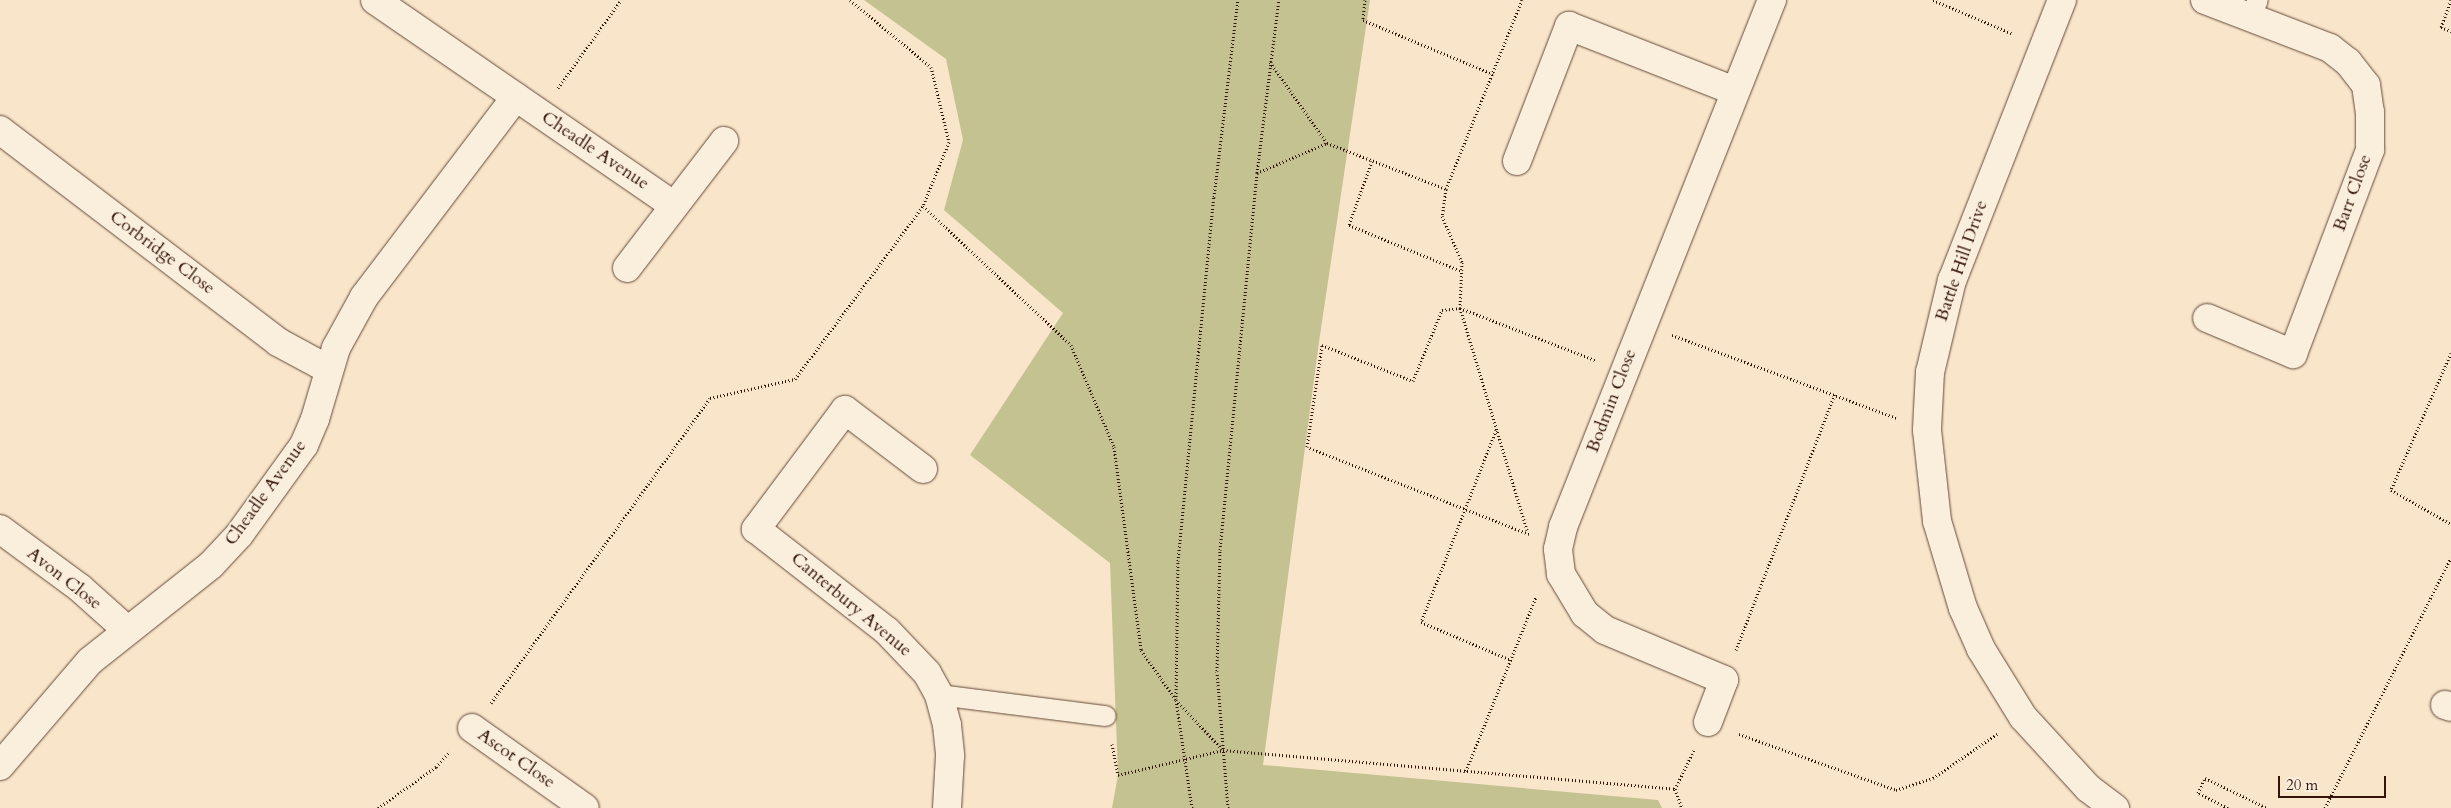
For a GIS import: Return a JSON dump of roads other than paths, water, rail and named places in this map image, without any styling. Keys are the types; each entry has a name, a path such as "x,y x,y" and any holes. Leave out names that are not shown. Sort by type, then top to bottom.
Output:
{"street":[{"name":"Cheadle Avenue","path":"375,0 674,204"},
{"name":"Bodmin Close","path":"1708,722 1724,680 1605,630 1585,614 1560,574 1559,545 1563,527 1623,371 1772,0"},
{"name":"Battle Hill Drive","path":"2062,0 1952,280 1930,372 1927,430 1937,520 1948,563 1981,649 2022,717 2075,775 2115,808"},
{"name":"Barr Close","path":"2205,0 2255,9 2330,48 2348,62 2366,85 2370,112 2370,150 2293,354 2207,318"},
{"path":"1517,161 1569,26 1735,91"},
{"name":"Cheadle Avenue","path":"0,766 67,685 127,630 211,564 239,536 304,445 315,419 328,369 364,297 516,97"},
{"name":"Corbridge Close","path":"0,130 278,342 328,369"},
{"path":"627,268 724,141"},
{"name":"Canterbury Avenue","path":"922,469 845,410 756,529 909,650 939,695 947,726 950,756 947,808"},
{"name":"Avon Close","path":"0,529 80,588 127,630"},
{"name":"Ascot Close","path":"472,728 585,808"}],"lane":[{"path":"939,695 1106,716"}]}
